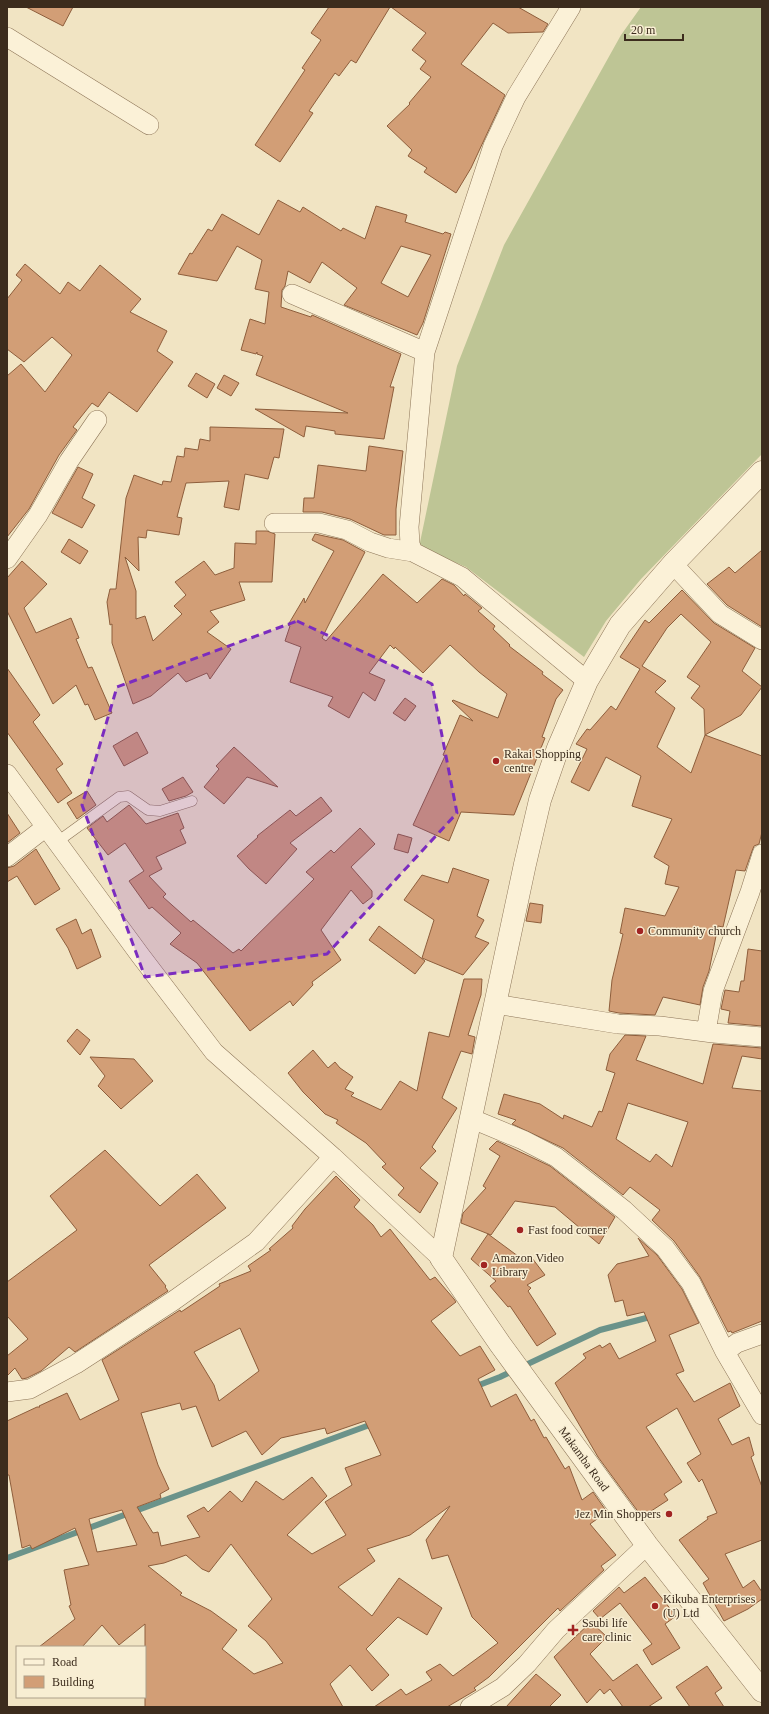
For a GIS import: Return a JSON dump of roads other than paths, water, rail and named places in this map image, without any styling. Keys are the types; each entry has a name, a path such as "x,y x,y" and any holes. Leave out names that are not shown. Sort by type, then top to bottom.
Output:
{"street":[{"path":"413,552 410,544 409,527 425,352 493,146 516,97 571,7"},
{"path":"7,37 149,126"},
{"path":"292,294 425,352"},
{"path":"7,559 38,515 69,461 97,420"},
{"path":"441,1258 470,1118 540,800 558,748 587,681 620,625 673,564 762,472"},
{"path":"274,523 319,524 347,530 370,542 388,548 413,552 462,577 587,681"},
{"path":"673,564 720,614 762,640"},
{"path":"7,774 214,1052 333,1157 441,1258"},
{"path":"7,857 52,835"},
{"path":"706,1032 713,991 750,892 762,854"},
{"path":"495,1004 618,1024 660,1026 762,1037"},
{"path":"470,1118 523,1140 556,1157 624,1210 665,1248 691,1283 725,1352 762,1415"},
{"path":"7,1392 30,1389 76,1364 174,1301 256,1242 333,1157"},
{"name":"Makamba Road","path":"441,1258 500,1344 647,1545 762,1691"},
{"path":"725,1352 737,1343 762,1334"},
{"path":"471,1707 503,1687 527,1664 556,1630 647,1545"}],"lane":[{"path":"52,835 119,797 128,796 148,810 160,811 192,801"}],"waterway":[{"path":"474,1387 500,1377 600,1330 654,1316"},
{"path":"7,1558 375,1423"}],"place":[{"name":"Rakai Shopping centre","path":"496,761"},
{"name":"Community church","path":"640,931"},
{"name":"Fast food corner","path":"520,1230"},
{"name":"Amazon Video Library","path":"484,1265"},
{"name":"Jez Min Shoppers","path":"669,1514"},
{"name":"Kikuba Enterprises (U) Ltd","path":"655,1606"},
{"name":"Ssubi life care clinic","path":"573,1630"}]}
